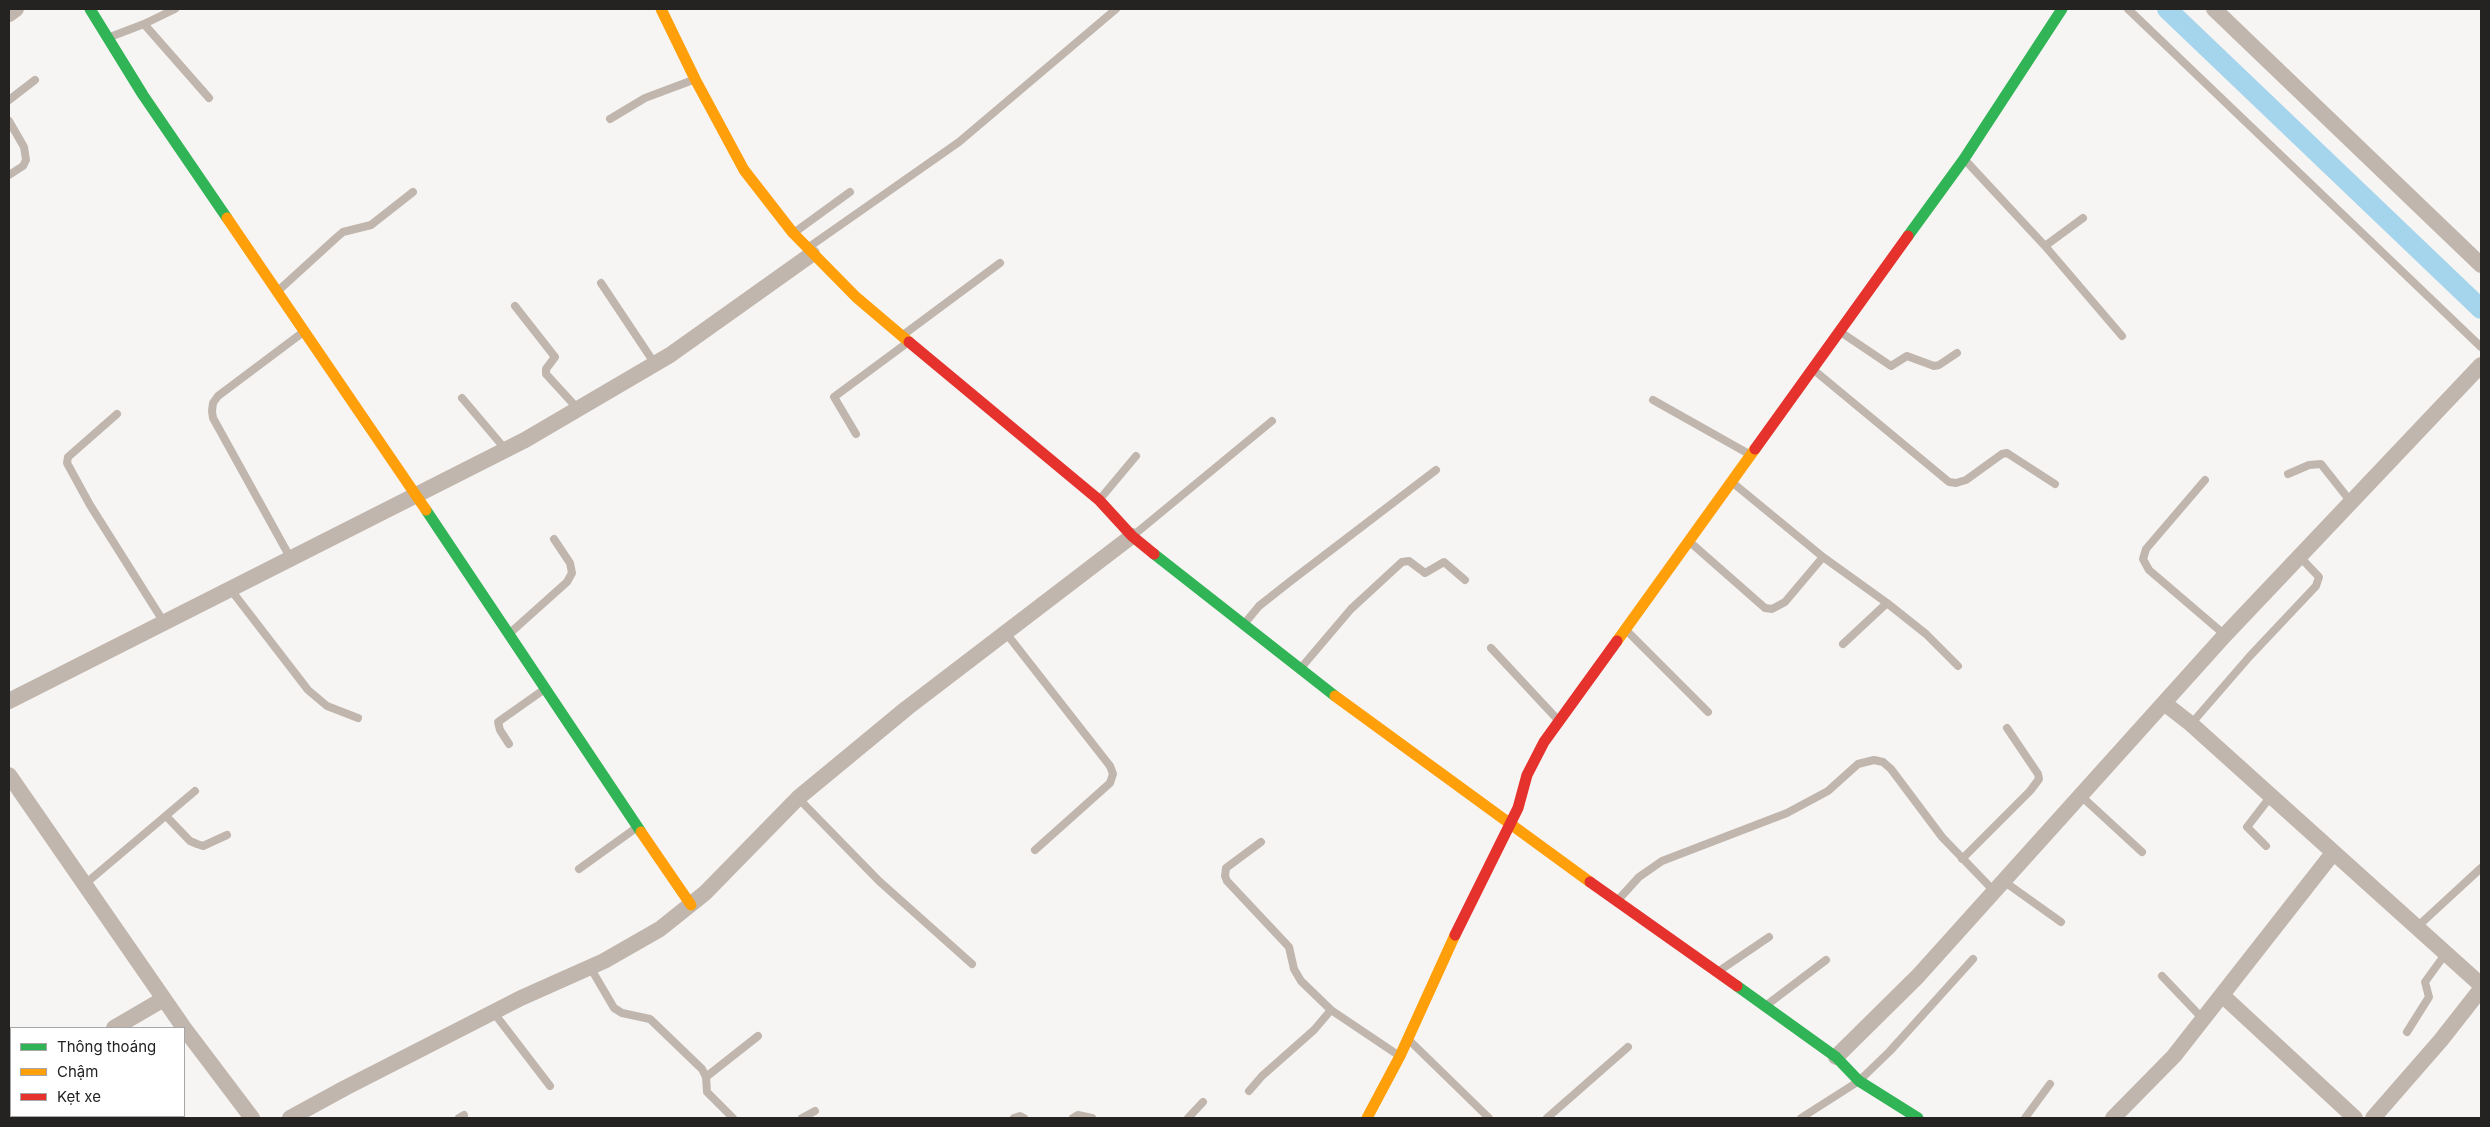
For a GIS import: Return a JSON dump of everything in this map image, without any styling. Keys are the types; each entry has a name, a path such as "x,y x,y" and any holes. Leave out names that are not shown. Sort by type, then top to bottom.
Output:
{"street":[{"path":"9,14 16,9"},
{"path":"90,9 143,95 416,496 543,690 691,905"},
{"path":"661,9 695,79 744,170 794,233 856,297 1059,469 1099,500 1132,536 1300,670 1508,823 1840,1060 1856,1078 1918,1118"},
{"path":"1367,1118 1400,1056 1466,910 1508,823 1521,802 1528,775 1544,742 1690,542 1731,481 1964,159 2062,9"},
{"path":"2214,9 2481,265"},
{"path":"9,701 165,624 506,450 655,364 715,324 810,251"},
{"path":"1840,1060 2084,798 2167,705 2225,635 2303,561 2352,503 2481,365"},
{"path":"290,1118 345,1088 590,967 660,928 691,905 798,798 907,708 1132,536"},
{"path":"2167,705 2446,954 2480,982 2440,1040 2373,1118"},
{"path":"9,775 85,884 162,1000 183,1027"},
{"path":"2113,1118 2154,1079 2333,853"},
{"path":"2222,995 2356,1118"},
{"path":"116,1027 162,1000"},
{"path":"185,1029 252,1118"}],"lane":[{"path":"108,38 175,9"},
{"path":"810,251 959,142 1116,9"},
{"path":"2128,9 2481,347"},
{"path":"144,24 209,98"},
{"path":"610,119 646,98 695,79"},
{"path":"9,100 35,80"},
{"path":"9,121 24,147 26,160 23,166 9,175"},
{"path":"1964,159 2046,246 2122,336"},
{"path":"276,292 343,232 371,225 413,192"},
{"path":"794,233 850,192"},
{"path":"2046,246 2083,218"},
{"path":"856,434 834,397 1000,263"},
{"path":"601,283 655,364"},
{"path":"514,306 555,357 546,369 546,374 578,409"},
{"path":"291,559 213,418 212,411 213,403 218,396 304,331"},
{"path":"1841,331 1891,366 1907,356 1934,366 1939,365 1957,352"},
{"path":"1813,370 1949,482 1956,483 1966,480 2002,454 2007,453 2056,484"},
{"path":"462,398 506,450"},
{"path":"1653,400 1751,455"},
{"path":"117,414 68,457 67,463 90,505 165,624"},
{"path":"1132,536 1272,421"},
{"path":"1099,500 1136,456"},
{"path":"2288,474 2321,464 2352,503"},
{"path":"1243,625 1259,606 1436,470"},
{"path":"2205,480 2146,549 2143,559 2148,570 2225,635"},
{"path":"1731,481 1823,557 1926,634 1958,666"},
{"path":"507,635 568,582 572,573 570,563 554,539"},
{"path":"1690,542 1765,608 1772,609 1785,602 1823,557"},
{"path":"1300,670 1352,609 1402,562 1408,561 1425,573 1444,562 1465,580"},
{"path":"2188,722 2316,586 2320,577 2303,561"},
{"path":"231,590 308,690 327,706 358,718"},
{"path":"1842,644 1887,603"},
{"path":"1626,629 1708,712"},
{"path":"1006,634 1110,766 1113,774 1110,783 1035,850"},
{"path":"1491,648 1559,720"},
{"path":"509,744 500,730 498,722 543,690"},
{"path":"1962,859 2030,791 2039,779 2038,774 2007,728"},
{"path":"1617,901 1639,877 1662,861 1787,813 1828,791 1858,764 1866,761 1883,762 1891,769 1924,815 1962,859 2002,885 2018,892 2062,922"},
{"path":"85,884 195,791"},
{"path":"2266,846 2247,827 2271,796"},
{"path":"798,798 879,881 972,964"},
{"path":"2084,798 2142,852"},
{"path":"166,816 190,841 203,846 227,835"},
{"path":"579,869 637,827"},
{"path":"1262,842 1226,868 1224,876 1248,905 1289,947 1297,976 1331,1010 1361,1032 1400,1056"},
{"path":"2417,927 2481,868"},
{"path":"1718,972 1769,937"},
{"path":"2407,1032 2429,997 2425,982 2446,954"},
{"path":"1801,1118 1890,1051 1973,958"},
{"path":"1766,1006 1826,960"},
{"path":"590,967 614,1008 627,1014 650,1019 702,1069 706,1077 707,1092 734,1118"},
{"path":"2162,976 2203,1019"},
{"path":"1249,1091 1262,1076 1314,1030 1331,1010"},
{"path":"494,1014 550,1086"},
{"path":"706,1077 758,1036"},
{"path":"1408,1039 1489,1118"},
{"path":"1547,1118 1628,1048"},
{"path":"2026,1118 2050,1084"},
{"path":"1188,1118 1203,1102"},
{"path":"802,1118 815,1111"},
{"path":"1073,1118 1078,1115 1092,1118"},
{"path":"1014,1118 1020,1116 1024,1118"}],"waterway":[{"path":"2167,9 2481,309"}],"traffic: fast":[{"path":"90,9 143,95 227,218"},
{"path":"1908,236 1964,159 2062,9"},
{"path":"426,510 641,832"},
{"path":"1154,554 1335,696"},
{"path":"1737,986 1836,1057 1859,1081 1918,1118"}],"traffic: slow":[{"path":"661,9 695,79 744,170 793,233 856,297 909,342"},
{"path":"227,218 426,510"},
{"path":"1617,641 1755,449"},
{"path":"1335,696 1590,882"},
{"path":"641,832 691,905"},
{"path":"1367,1118 1400,1056 1455,935"}],"traffic: jam":[{"path":"1755,449 1908,236"},
{"path":"909,342 1099,500 1132,536 1154,554"},
{"path":"1455,935 1518,808 1527,775 1544,742 1617,641"},
{"path":"1590,882 1737,986"}]}
